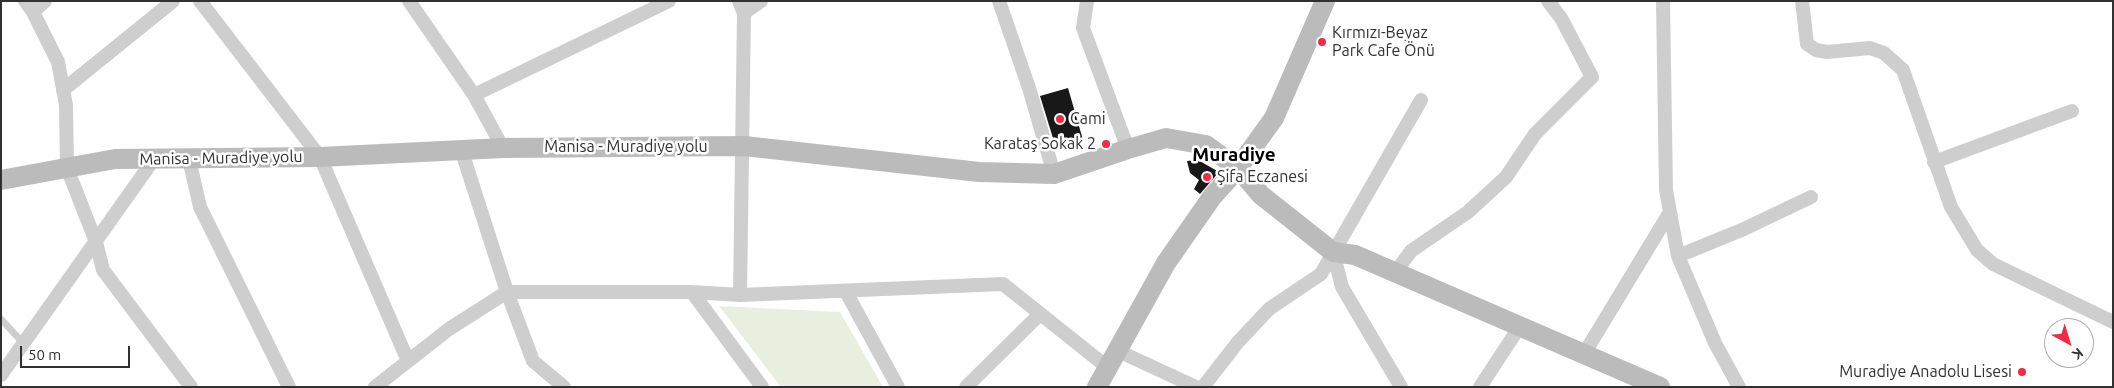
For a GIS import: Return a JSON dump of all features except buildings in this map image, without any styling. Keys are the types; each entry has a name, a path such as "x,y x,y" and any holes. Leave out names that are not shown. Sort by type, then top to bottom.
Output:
{"main road":[{"path":"1097,387 1166,263 1212,198 1238,168 1274,118 1326,1"},
{"name":"Manisa - Muradiye yolu","path":"1,180 115,159 320,157 503,148 744,146 979,172 1054,174 1166,138 1206,145 1238,168 1261,196 1333,252"},
{"path":"1333,252 1355,255 1660,387"}],"street":[{"path":"45,1 29,6 58,62 66,105 67,168 96,242 103,270 190,387"},
{"path":"63,90 173,1"},
{"path":"200,1 320,157 408,361"},
{"path":"409,1 474,95 503,148"},
{"path":"474,95 669,1"},
{"path":"740,295 744,146 742,7 761,1"},
{"path":"1000,1 1029,88 1054,174"},
{"path":"1087,1 1084,28 1128,149"},
{"path":"1395,273 1411,251 1468,212 1506,177 1535,134 1592,77 1561,18 1548,1"},
{"path":"1663,1 1666,190 1678,256 1715,343 1739,387"},
{"path":"1802,1 1807,44 1816,50 1827,52 1870,48 1884,53 1903,70 1951,207 1977,250 1993,264 2113,322"},
{"path":"1203,387 1238,342 1269,309 1321,274 1421,100"},
{"path":"1934,162 2072,111"},
{"path":"461,150 507,292 533,361 564,387"},
{"path":"1,376 154,159"},
{"path":"189,159 200,208 289,387"},
{"path":"1678,256 1744,230 1812,197"},
{"path":"1584,354 1670,212"},
{"path":"1333,252 1342,286 1401,387"},
{"path":"375,387 449,329 507,292 692,292 740,295 1003,284 1040,314 1112,358 1196,387"},
{"path":"692,292 762,387"},
{"path":"846,292 898,387"},
{"path":"966,387 1040,314"},
{"path":"1480,387 1520,326"}],"lane":[{"path":"1,319 24,344"}],"green space":[{"path":"719,306 840,312 883,387 781,387"}],"place":[{"name":"Kırmızı-Beyaz Park Cafe Önü","path":"1322,42"},
{"name":"Cami","path":"1060,119"},
{"name":"Karataş Sokak 2","path":"1106,144"},
{"name":"Şifa Eczanesi","path":"1207,177"},
{"name":"Muradiye Anadolu Lisesi","path":"2022,372"}],"district":[{"name":"Muradiye","path":"1234,155"}]}
